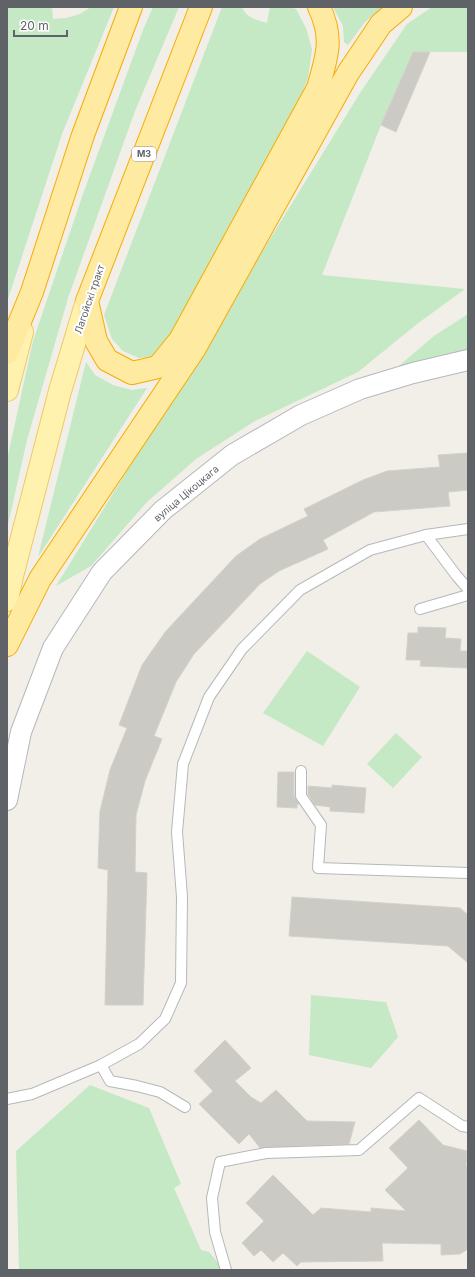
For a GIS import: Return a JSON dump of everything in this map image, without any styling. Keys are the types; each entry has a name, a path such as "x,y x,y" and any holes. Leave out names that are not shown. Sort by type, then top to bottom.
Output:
{"highway":[{"path":"7,353 32,292 83,135 131,7"},
{"name":"Лагойскі тракт","path":"87,301 201,7"},
{"path":"87,301 96,341 107,360 132,373 158,367 180,340 318,88 327,58 329,38 319,7"},
{"path":"7,645 40,579 195,348 348,73 380,24 401,7"}],"main road":[{"path":"7,390 32,292"},
{"name":"Лагойскі тракт","path":"7,600 60,391 87,301"}],"street":[{"name":"вуліца Цікоцкага","path":"7,800 21,732 53,648 102,572 163,510 232,455 301,415 360,389 413,373 468,360"}],"lane":[{"path":"7,1099 32,1094 101,1065 139,1044 165,1019 181,983 182,897 177,832 183,764 209,697 242,649 300,590 370,550 426,535 468,529"},
{"path":"426,535 456,576 468,589"},
{"path":"420,609 468,595"},
{"path":"301,771 301,796 321,825 318,868 468,873"},
{"path":"101,1065 110,1081 160,1092 185,1107"},
{"path":"226,1270 215,1232 212,1198 220,1162 266,1152 359,1150 419,1098 462,1126 468,1127"}],"green space":[{"path":"7,7 52,7 53,19 66,18 80,14 91,7 114,7 62,134 7,302"},
{"path":"153,7 179,7 135,111 68,298 27,440 7,529 7,460 33,341 83,194 143,30"},
{"path":"222,7 242,7 249,16 267,23 270,7 288,7 296,9 306,28 312,49 308,78 286,131 173,338 154,356 139,358 123,351 112,339 104,315"},
{"path":"333,7 384,7 365,22 348,45 344,42 343,26"},
{"path":"432,7 468,7 468,52 413,52 381,125 322,275 465,289 417,324 358,372 255,421 196,459 147,502 91,566 56,586 360,93 407,24"},
{"path":"468,314 468,358 393,371 434,336"},
{"path":"86,362 95,375 113,385 132,390 147,388 38,557"},
{"path":"307,651 360,687 323,746 263,713"},
{"path":"396,733 422,757 393,788 367,764"},
{"path":"311,995 386,1002 398,1037 371,1068 309,1055"},
{"path":"90,1085 149,1108 181,1184 174,1188 201,1250 209,1252 224,1270 19,1270 16,1151"}],"building":[{"path":"413,52 430,52 396,132 381,125"},
{"path":"468,453 468,490 448,492 450,506 374,512 323,540 328,549 279,571 260,584 194,654 176,682 154,736 162,739 145,781 136,815 135,872 147,873 143,1005 105,1005 108,870 98,868 100,811 110,770 127,728 119,725 142,665 166,631 236,556 260,539 308,516 304,509 363,480 387,471 440,467 438,455"},
{"path":"418,627 446,628 445,638 461,639 460,651 468,651 468,668 420,666 421,660 406,660 408,633 418,633"},
{"path":"278,772 294,772 294,796 299,804 297,804 297,808 277,807"},
{"path":"332,785 366,788 364,813 330,811 330,807 315,805 308,794 308,786 332,788"},
{"path":"292,897 460,908 468,915 468,963 448,946 289,936"},
{"path":"225,1040 251,1068 235,1081 251,1097 261,1103 276,1090 307,1121 355,1122 349,1144 260,1148 249,1134 239,1144 199,1104 213,1091 194,1071"},
{"path":"419,1120 443,1145 467,1151 468,1249 460,1254 441,1255 441,1244 382,1243 383,1261 301,1262 297,1266 283,1253 273,1262 261,1250 254,1256 242,1243 264,1221 246,1203 273,1175 313,1215 321,1208 371,1212 371,1208 406,1211 385,1190 408,1168 389,1148"}]}
